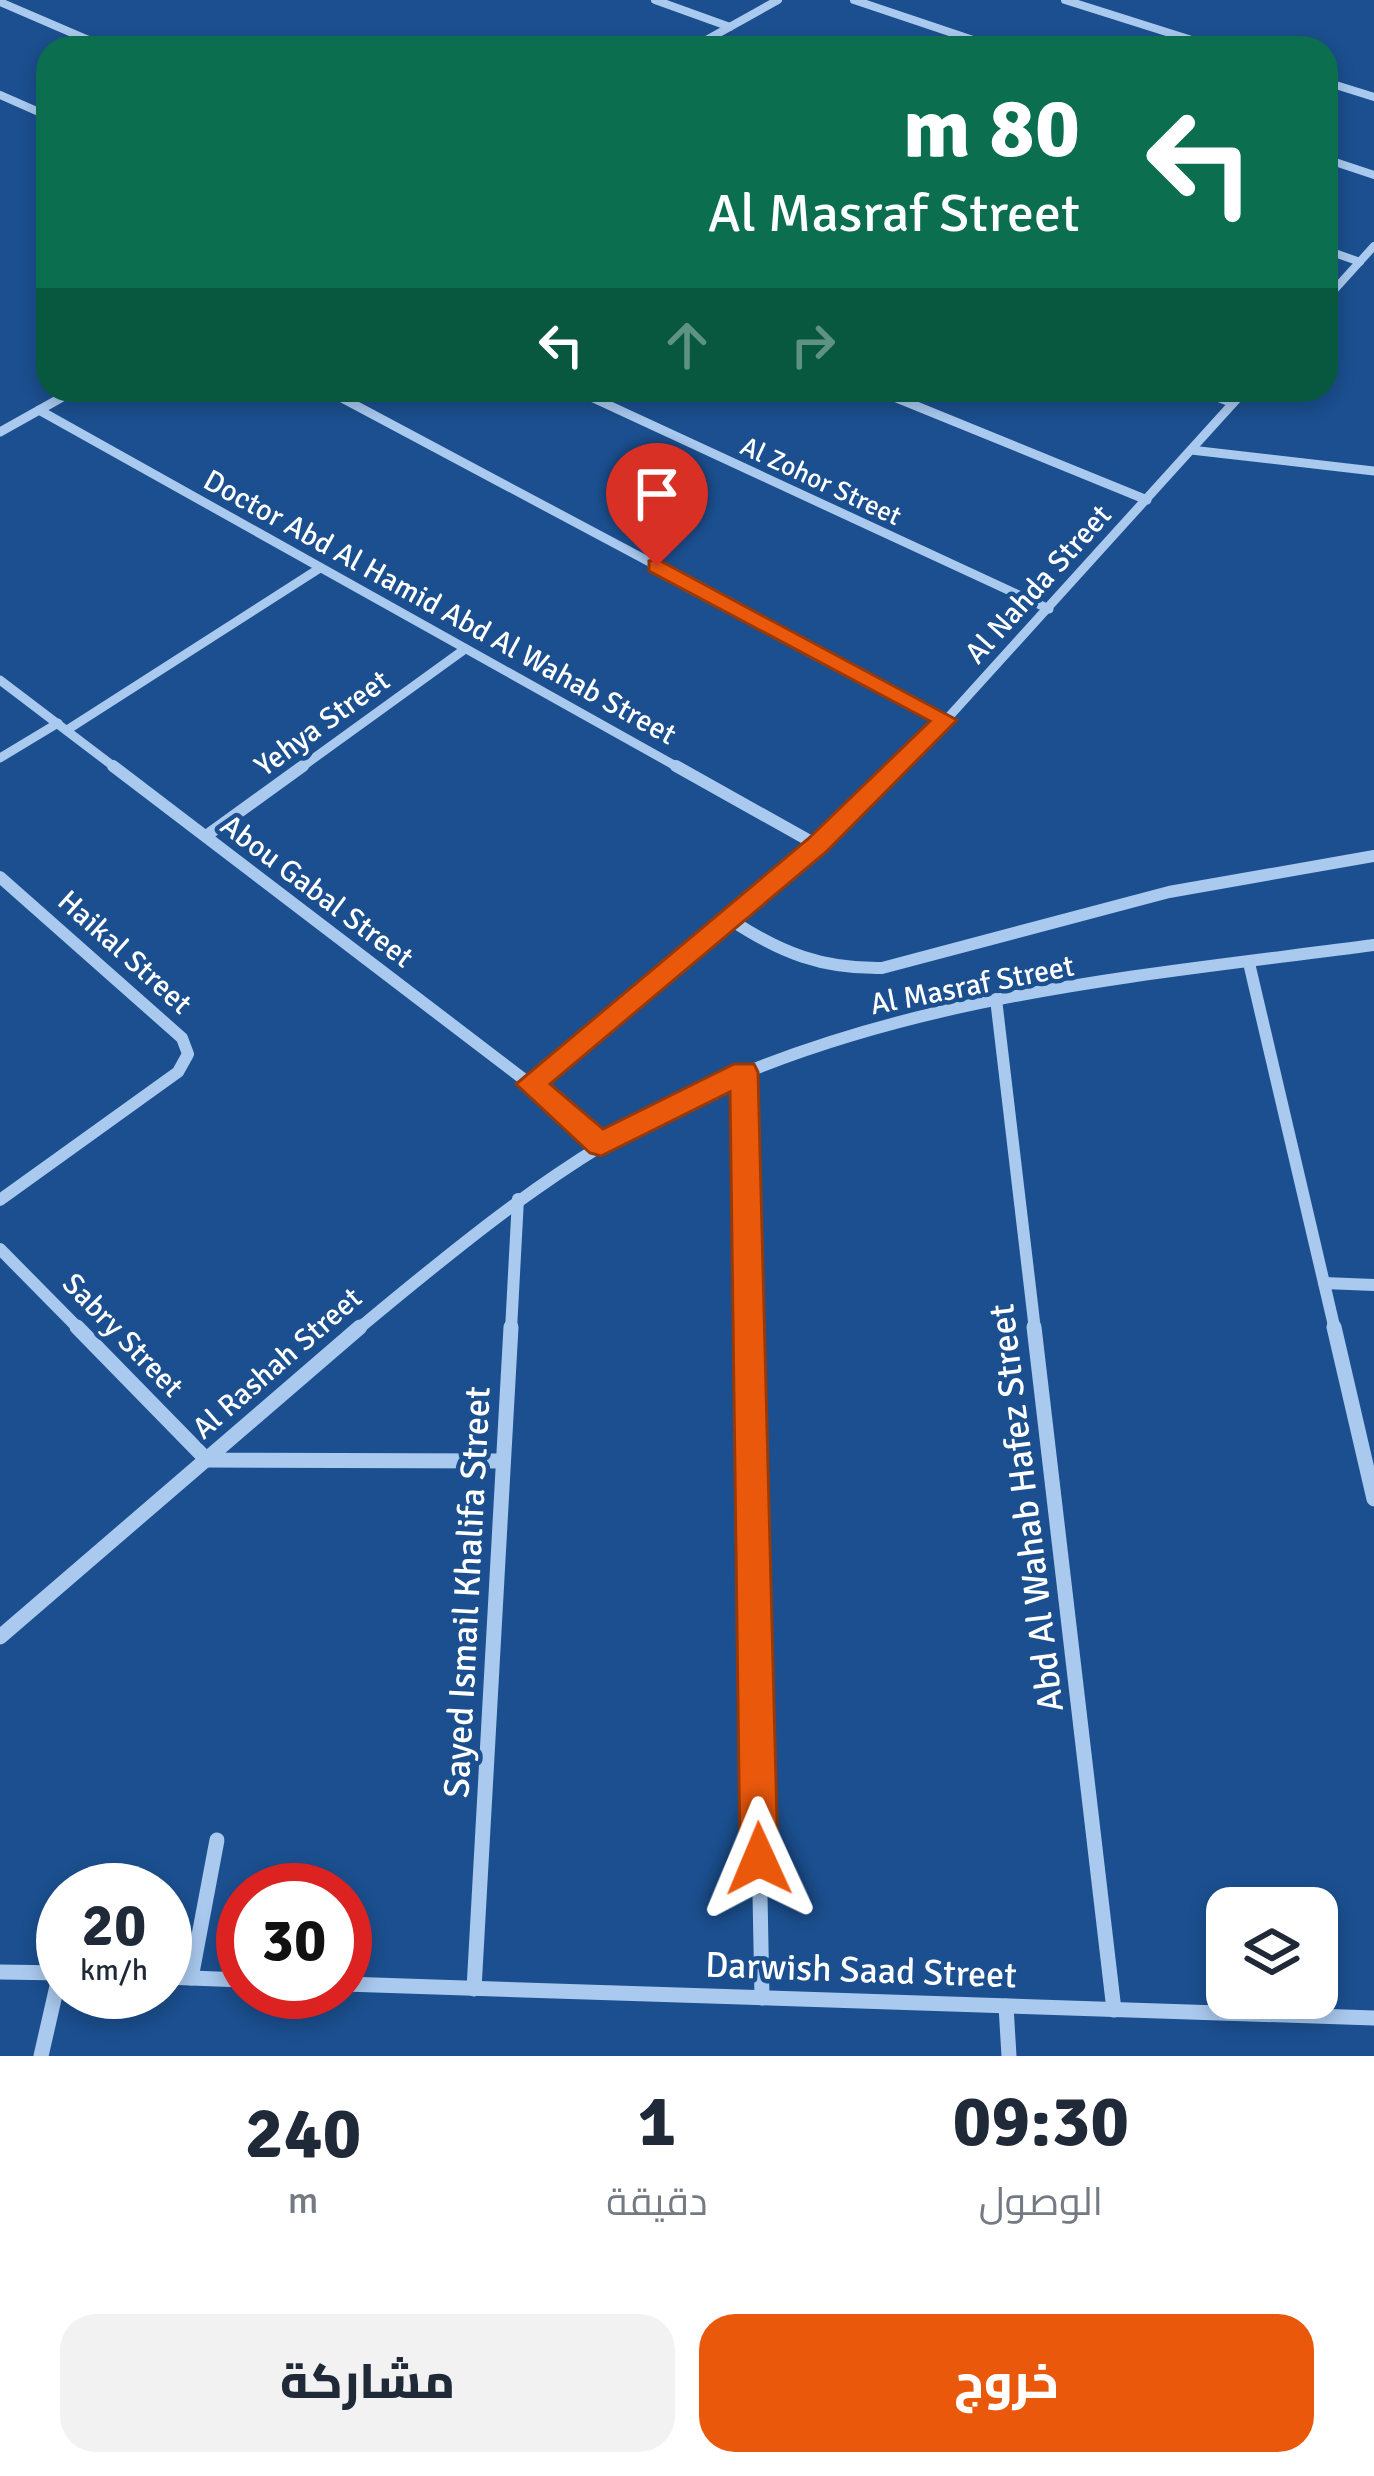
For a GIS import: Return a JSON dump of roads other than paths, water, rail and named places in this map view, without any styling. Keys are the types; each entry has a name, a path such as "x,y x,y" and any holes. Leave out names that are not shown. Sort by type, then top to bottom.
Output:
{"street":[{"path":"655,0 730,27"},
{"path":"714,36 778,0"},
{"path":"854,0 961,36"},
{"path":"1065,0 1179,36"},
{"path":"0,2 79,36"},
{"path":"1338,86 1374,98"},
{"path":"0,95 36,111"},
{"path":"1338,163 1374,175"},
{"path":"1338,286 1374,246"},
{"path":"1338,254 1360,262"},
{"path":"0,432 53,402"},
{"path":"350,402 946,720"},
{"name":"Al Zohor Street","path":"602,402 1049,609"},
{"path":"906,402 1147,500"},
{"name":"Al Nahda Street","path":"530,1084 817,845 946,720 1233,403"},
{"name":"Doctor Abd Al Hamid Abd Al Wahab Street","path":"39,410 817,845"},
{"path":"1191,450 1374,471"},
{"path":"0,758 62,727 320,568"},
{"name":"Yehya Street","path":"206,836 465,649"},
{"name":"Abou Gabal Street","path":"0,680 530,1084 601,1144"},
{"path":"731,920 802,962 834,970 882,968 1168,892 1374,856"},
{"name":"Haikal Street","path":"0,877 182,1038 188,1054 178,1072 0,1200"},
{"name":"Al Masraf Street","path":"601,1144 744,1072 868,1029 996,999 1374,945"},
{"path":"1249,963 1374,1498"},
{"name":"Abd Al Wahab Hafez Street","path":"996,999 1114,2010"},
{"path":"744,1072 762,1998"},
{"name":"Al Rashah Street","path":"0,1637 448,1252 601,1144"},
{"name":"Sayed Ismail Khalifa Street","path":"474,1990 518,1199"},
{"name":"Sabry Street","path":"0,1249 207,1460"},
{"path":"1324,1283 1374,1285"},
{"path":"207,1460 503,1461"},
{"path":"192,1973 217,1840"},
{"path":"0,1972 36,1973"},
{"name":"Darwish Saad Street","path":"372,1985 1374,2018"},
{"path":"1006,2006 1010,2056"},
{"path":"41,2056 50,2019"}]}
